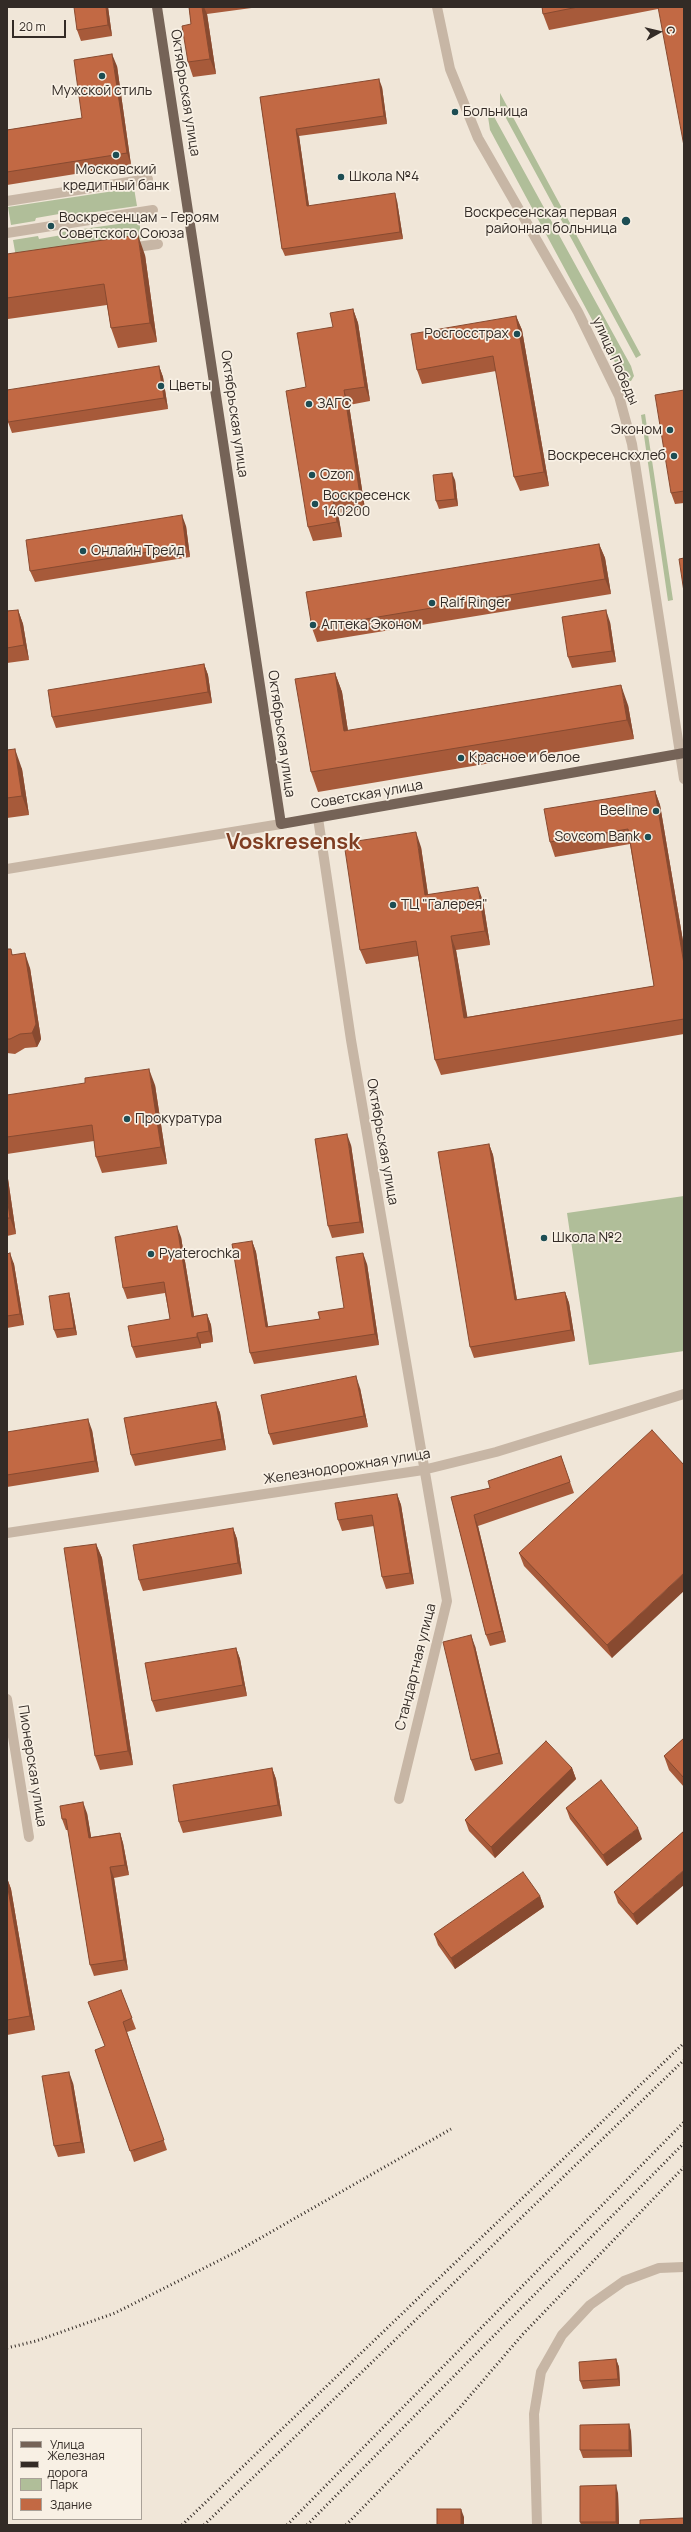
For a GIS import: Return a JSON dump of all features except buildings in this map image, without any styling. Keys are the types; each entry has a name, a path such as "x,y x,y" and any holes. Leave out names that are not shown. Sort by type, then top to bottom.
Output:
{"main road":[{"name":"Октябрьская улица","path":"157,7 281,824"},
{"name":"Советская улица","path":"281,824 682,753"}],"street":[{"name":"улица Победы","path":"437,7 450,69 478,138 578,312 619,396 632,444 682,753 684,779"},
{"path":"7,201 148,179"},
{"path":"7,233 153,210"},
{"path":"120,249 158,244"},
{"name":"Октябрьская улица","path":"318,818 351,1040 423,1470"},
{"name":"Советская улица","path":"7,869 281,824"},
{"name":"Железнодорожная улица","path":"7,1532 423,1470 496,1452 684,1394"},
{"name":"Стандартная улица","path":"399,1799 447,1601 423,1470"},
{"name":"Пионерская улица","path":"7,1699 29,1837"},
{"path":"537,2525 534,2414 541,2372 562,2335 590,2304 624,2281 659,2268 684,2267"}],"green space":[{"path":"500,93 641,355 636,358 500,107"},
{"path":"487,110 492,113 631,366 634,376 631,381 625,381 490,130"},
{"path":"134,188 137,206 60,217 59,214 36,218 35,221 11,225 8,207"},
{"path":"139,221 142,239 16,257 13,240 38,236 39,239 62,235 62,232"},
{"path":"645,414 673,600 668,601 641,415"},
{"path":"684,1196 684,1351 589,1365 567,1213"}],"railway":[{"path":"182,2525 684,2043"},
{"path":"204,2525 684,2060"},
{"path":"287,2525 684,2122"},
{"path":"7,2348 36,2341 115,2313 236,2252 451,2129"},
{"path":"307,2525 684,2143"},
{"path":"346,2525 456,2412 523,2334 684,2167"}],"place":[{"name":"Мужской стиль","path":"102,76"},
{"name":"Больница","path":"455,112"},
{"name":"Московский кредитный банк","path":"116,155"},
{"name":"Школа №4","path":"341,177"},
{"name":"Воскресенская первая районная больница","path":"626,221"},
{"name":"Воскресенцам – Героям Советского Союза","path":"51,226"},
{"name":"Росгосстрах","path":"517,334"},
{"name":"Цветы","path":"161,386"},
{"name":"ЗАГС","path":"309,404"},
{"name":"Эконом","path":"670,430"},
{"name":"Воскресенскхлеб","path":"674,456"},
{"name":"Ozon","path":"312,475"},
{"name":"Воскресенск 140200","path":"315,504"},
{"name":"Онлайн Трейд","path":"83,551"},
{"name":"Ralf Ringer","path":"432,603"},
{"name":"Аптека Эконом","path":"313,625"},
{"name":"Красное и белое","path":"461,758"},
{"name":"Beeline","path":"656,811"},
{"name":"Sovcom Bank","path":"648,837"},
{"name":"ТЦ \"Галерея\"","path":"393,905"},
{"name":"Прокуратура","path":"127,1119"},
{"name":"Школа №2","path":"544,1238"},
{"name":"Pyaterochka","path":"151,1254"}],"district":[{"name":"Voskresensk","path":"293,843"}]}
